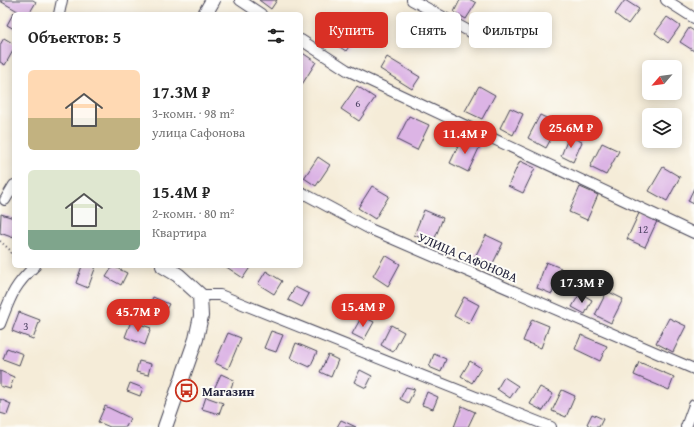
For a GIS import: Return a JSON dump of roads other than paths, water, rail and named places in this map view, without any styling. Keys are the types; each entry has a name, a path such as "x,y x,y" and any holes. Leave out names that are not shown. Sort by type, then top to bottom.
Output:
{"street":[{"path":"59,12 62,0"},
{"path":"206,12 213,0"},
{"path":"240,0 258,12"},
{"path":"412,0 469,31"},
{"path":"666,0 694,18"},
{"path":"303,41 347,70 694,233"},
{"path":"6,201 12,189"},
{"name":"УЛИЦА САФОНОВА","path":"303,193 370,229 694,369"},
{"path":"0,324 12,291 21,279 34,268"},
{"path":"165,427 196,339 201,316 200,296 178,275 166,268"},
{"path":"200,296 220,295 551,427"},
{"path":"686,427 694,406"}],"place":[{"name":"Магазин","path":"187,391"}]}
